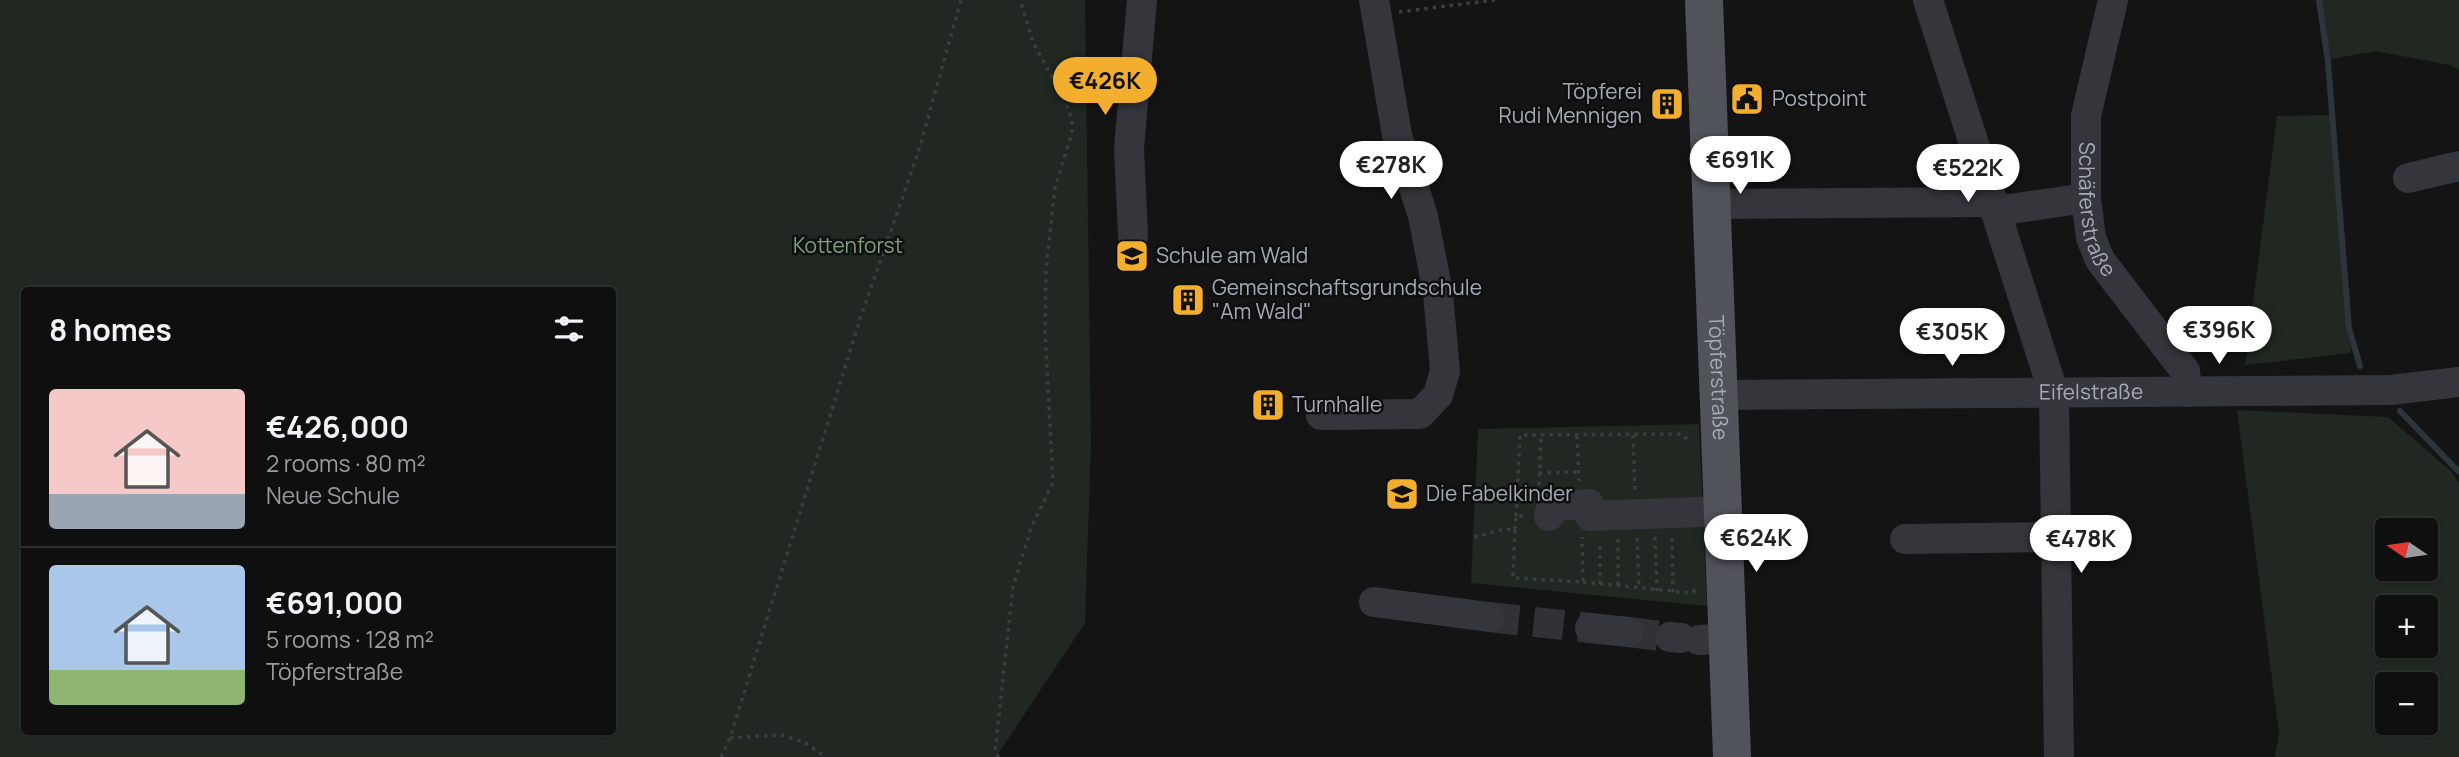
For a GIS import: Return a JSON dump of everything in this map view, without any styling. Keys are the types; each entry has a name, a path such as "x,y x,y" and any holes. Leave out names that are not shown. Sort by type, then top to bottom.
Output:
{"main road":[{"name":"Töpferstraße","path":"1704,0 1710,204 1725,511 1695,638 1732,757"}],"street":[{"path":"1133,236 1129,148 1142,0"},
{"path":"1928,0 1935,29 1995,206 2014,276 2054,394 2059,757"},
{"name":"Schäferstraße","path":"2113,0 2086,116 2086,198 2091,238 2100,260 2185,371 2187,392"},
{"path":"1321,415 1420,414 1438,395 1446,371 1437,293 1423,216 1397,135 1375,7"},
{"path":"2408,178 2459,166"},
{"path":"1710,204 1995,206 2086,198"},
{"name":"Eifelstraße","path":"1718,395 2391,390 2459,382"},
{"path":"1544,505 1581,517 1589,504 1590,516 1725,511"},
{"path":"1905,539 2055,537"},
{"path":"1374,601 1489,617"},
{"path":"1590,628 1628,632"}],"path":[{"path":"721,757 730,738 860,319 918,153 961,0"},
{"path":"999,757 995,752 1013,587 1031,528 1053,482 1045,331 1046,269 1055,187 1072,133 1072,120 1066,103 1033,42 1020,0"},
{"path":"1375,7 1495,0"},
{"path":"1516,516 1520,435 1681,434 1692,442 1692,454"},
{"path":"1541,435 1539,473 1544,505"},
{"path":"1577,436 1583,582"},
{"path":"1539,473 1579,472"},
{"path":"1657,590 1663,512"},
{"path":"1663,512 1673,592"},
{"path":"1474,537 1513,530 1513,578 1691,593 1697,587"},
{"path":"1600,530 1600,584"},
{"path":"1618,537 1618,586"},
{"path":"730,738 782,735 804,742 826,757"}],"green space":[{"name":"Kottenforst","path":"0,0 1085,0 1091,443 1085,623 996,757 0,757"},
{"path":"2316,0 2459,0 2459,70 2450,65 2376,51 2326,60"},
{"path":"2330,115 2351,353 2245,365 2277,116"},
{"path":"2237,410 2388,417 2452,472 2459,484 2459,757 2275,757 2279,733"},
{"path":"1699,424 1707,606 1471,583 1478,429"}],"waterway":[{"path":"2319,0 2328,62 2349,328 2360,366"},
{"path":"2400,411 2459,472"}],"tunnel":[{"path":"1489,617 1590,628"},
{"path":"1628,632 1670,637"}],"place":[{"name":"Postpoint","path":"1747,99"},
{"name":"Töpferei Rudi Mennigen","path":"1667,104"},
{"name":"Schule am Wald","path":"1132,256"},
{"name":"Gemeinschaftsgrundschule \"Am Wald\"","path":"1188,300"},
{"name":"Turnhalle","path":"1268,405"},
{"name":"Die Fabelkinder","path":"1402,494"}]}
